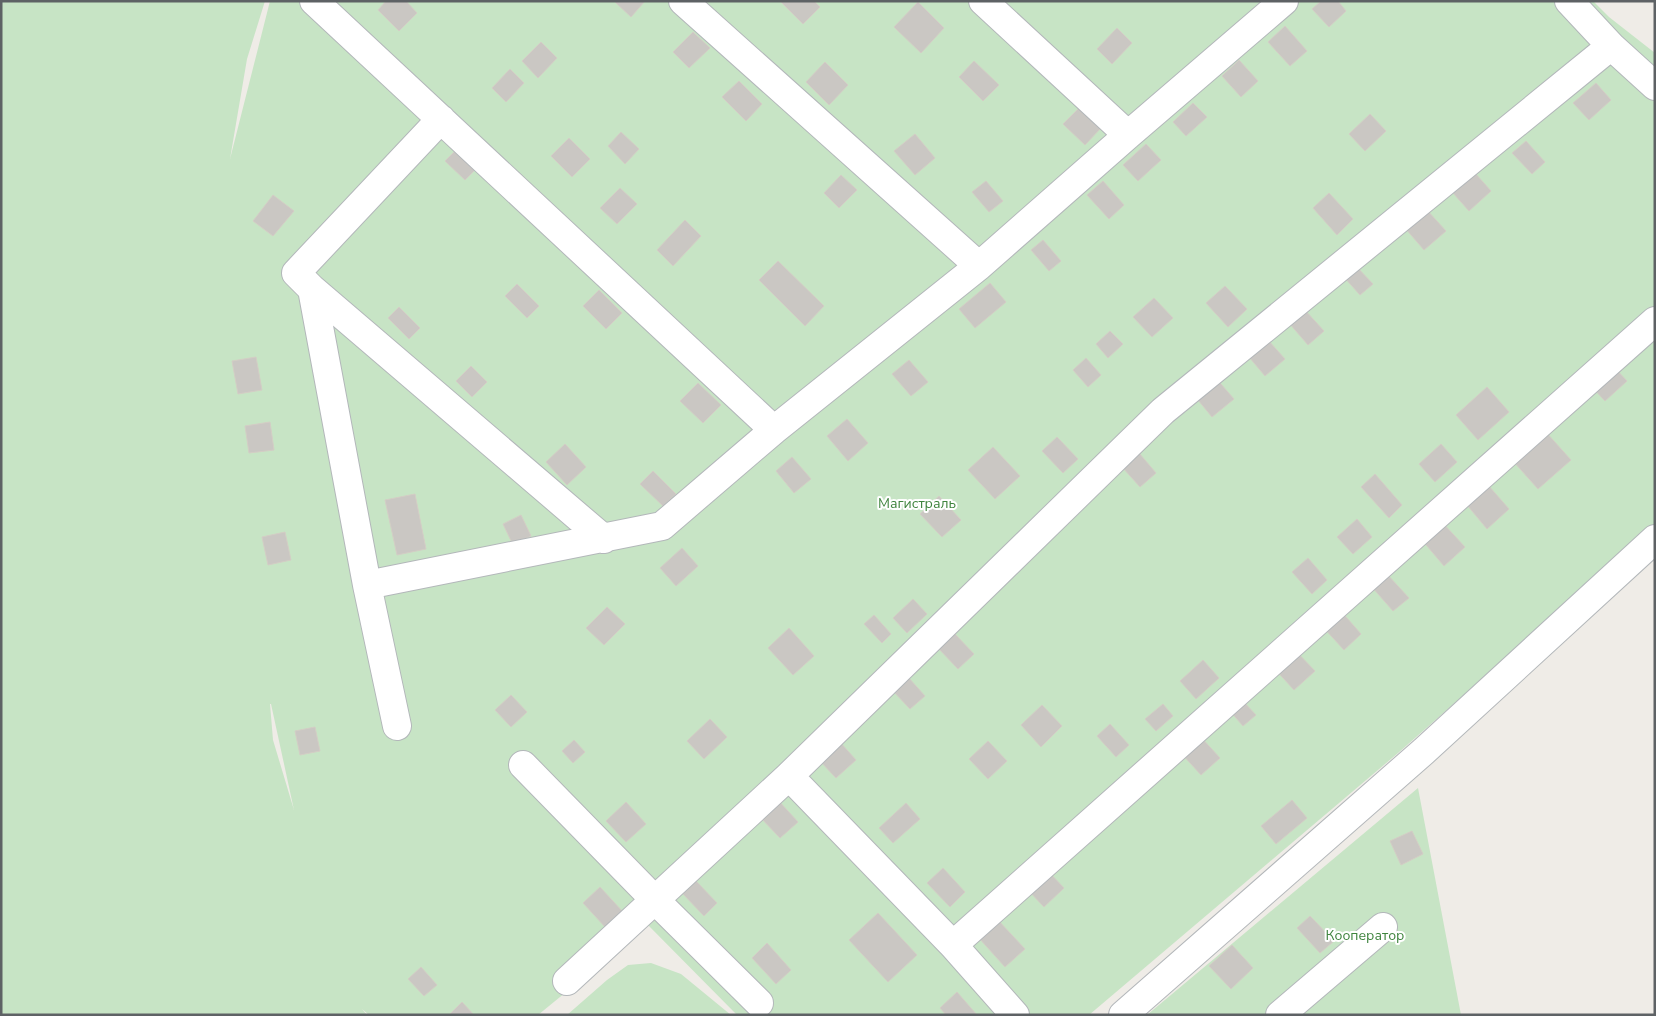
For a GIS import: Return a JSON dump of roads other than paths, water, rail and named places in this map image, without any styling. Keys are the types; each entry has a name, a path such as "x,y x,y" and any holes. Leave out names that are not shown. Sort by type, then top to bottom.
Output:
{"street":[{"path":"314,1 774,430"},
{"path":"683,1 979,266"},
{"path":"983,1 1128,135"},
{"path":"1571,2 1611,46 1655,86"},
{"path":"367,585 662,526 774,430 979,266 1274,4"},
{"path":"567,981 789,776 1163,411 1611,46"},
{"path":"441,119 296,273 312,289 604,539"},
{"path":"312,289 367,585 397,726"},
{"path":"953,945 1655,321"},
{"path":"1124,1015 1424,751 1655,539"},
{"path":"523,765 759,1003"},
{"path":"789,776 953,945 1015,1015"},
{"path":"1280,1015 1383,928"}],"park label":[{"name":"Магистраль","path":"917,503"},
{"name":"Кооператор","path":"1365,935"}]}
